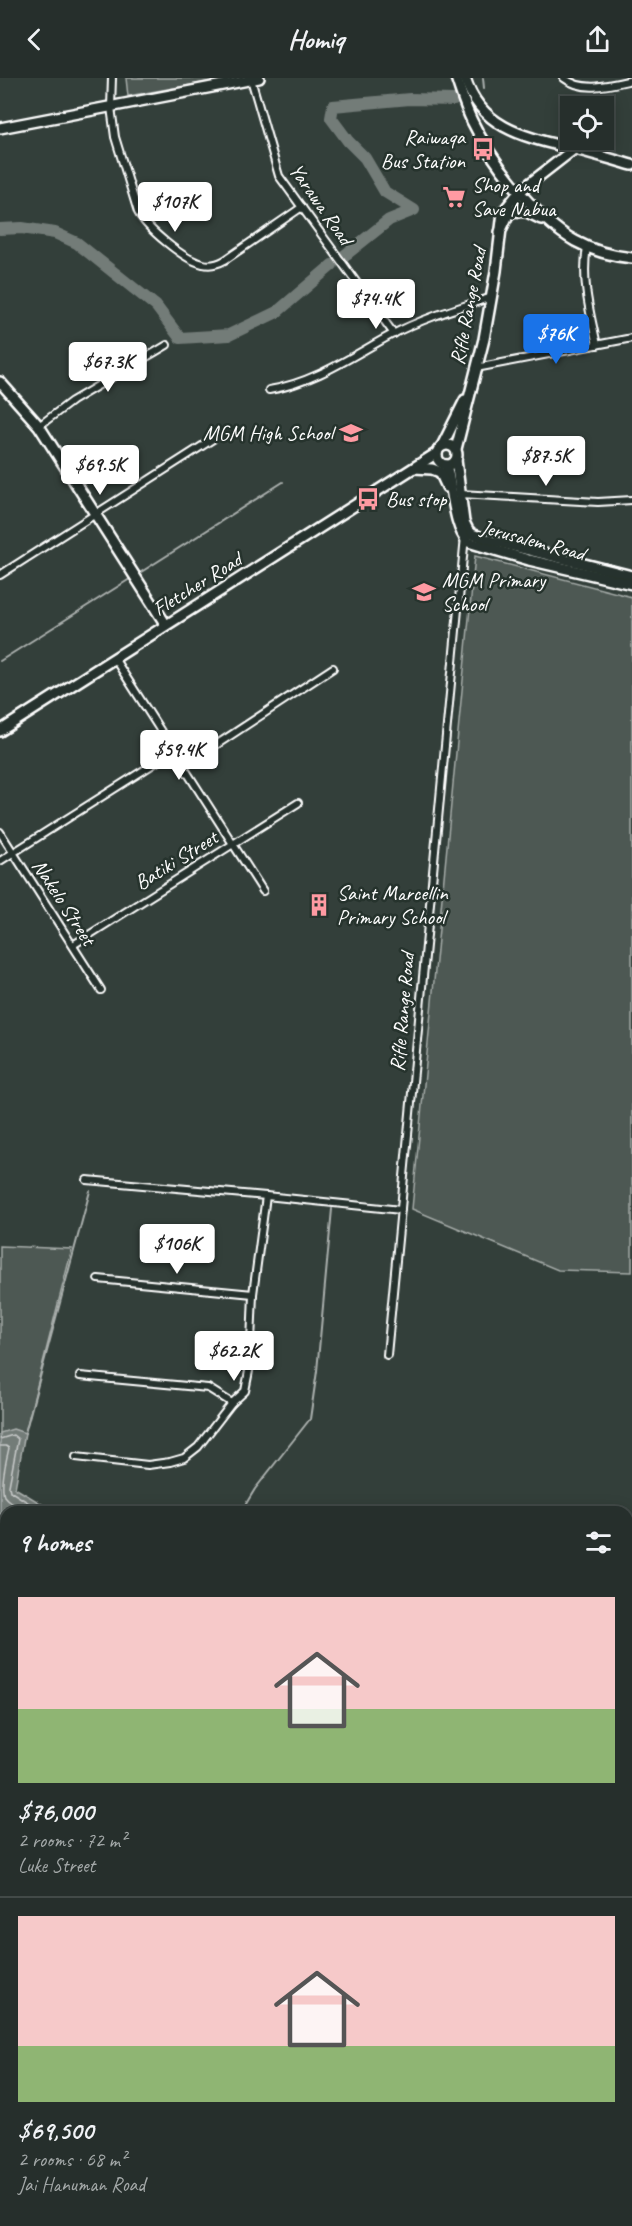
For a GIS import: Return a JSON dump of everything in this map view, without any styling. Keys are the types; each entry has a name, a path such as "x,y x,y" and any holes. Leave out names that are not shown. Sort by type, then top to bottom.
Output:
{"main road":[{"path":"456,78 481,139 520,191 556,228"},
{"path":"465,78 471,94 492,120 523,136 560,145"},
{"path":"0,128 254,79"},
{"name":"Rifle Range Road","path":"441,457 467,397 476,368 492,297 503,212 520,191 573,150"},
{"path":"578,150 632,165"},
{"path":"500,232 508,215 517,210 532,214 587,246 614,256 632,258"},
{"path":"0,382 39,426 166,625"},
{"name":"Rifle Range Road","path":"456,460 458,454 456,449 465,418 467,397"},
{"path":"456,449 449,445 441,457 452,464 456,460"},
{"name":"Fletcher Road","path":"0,731 414,468 441,457"},
{"name":"Jerusalem Road","path":"441,457 452,485 458,527 478,546 632,584"},
{"name":"Jerusalem Road","path":"456,460 466,534"},
{"path":"414,468 440,472 446,483 455,513"},
{"name":"Jerusalem Road","path":"466,534 632,576"}],"street":[{"path":"112,78 111,107 115,137 140,216 155,234 195,262 212,265 225,260 302,207"},
{"path":"564,78 587,87 606,86 632,80"},
{"name":"Yarawa Road","path":"254,79 279,176 394,334"},
{"path":"587,246 584,266 586,295 597,345"},
{"path":"269,390 291,387 394,334 492,297"},
{"path":"476,368 632,338"},
{"path":"39,426 72,401 167,345"},
{"path":"0,575 213,439"},
{"path":"460,494 598,502 632,500"},
{"name":"Rifle Range Road","path":"387,1354 466,534"},
{"path":"114,658 263,891"},
{"path":"184,766 333,668"},
{"path":"0,861 174,751"},
{"name":"Batiki Street","path":"73,945 298,803"},
{"name":"Nakelo Street","path":"0,832 101,990"},
{"path":"87,1180 401,1210"},
{"path":"76,1457 148,1464 184,1458 198,1448 232,1403 245,1391 250,1366 253,1294 266,1196"},
{"path":"98,1279 253,1294"},
{"path":"80,1376 208,1388 232,1403"}],"shaded area":[{"path":"126,78 230,78 128,96"},
{"path":"475,556 632,597 632,1272 558,1270 412,1209"},
{"path":"0,1246 72,1249 25,1433 0,1435"}],"water":[{"path":"13,1429 25,1433 15,1488 45,1506 0,1506 0,1433"}],"waterway":[{"path":"483,78 484,88"},
{"path":"344,256 389,220 414,210 385,192 365,158 348,141 331,118 333,106 410,99 454,100"},
{"path":"0,229 22,228 55,233 77,243 156,306 180,338 229,335 277,312 332,265"},
{"path":"138,574 283,482"},
{"path":"0,661 133,577"},
{"path":"25,1433 90,1191"},
{"path":"245,1506 255,1489 310,1419 317,1371 332,1209"}],"place":[{"name":"Raiwaqa Bus Station","path":"483,149"},
{"name":"Shop and Save Nabua","path":"454,197"},
{"name":"MGM High School","path":"351,433"},
{"name":"Bus stop","path":"368,499"},
{"name":"MGM Primary School","path":"424,592"},
{"name":"Saint Marcellin Primary School","path":"319,905"}]}
